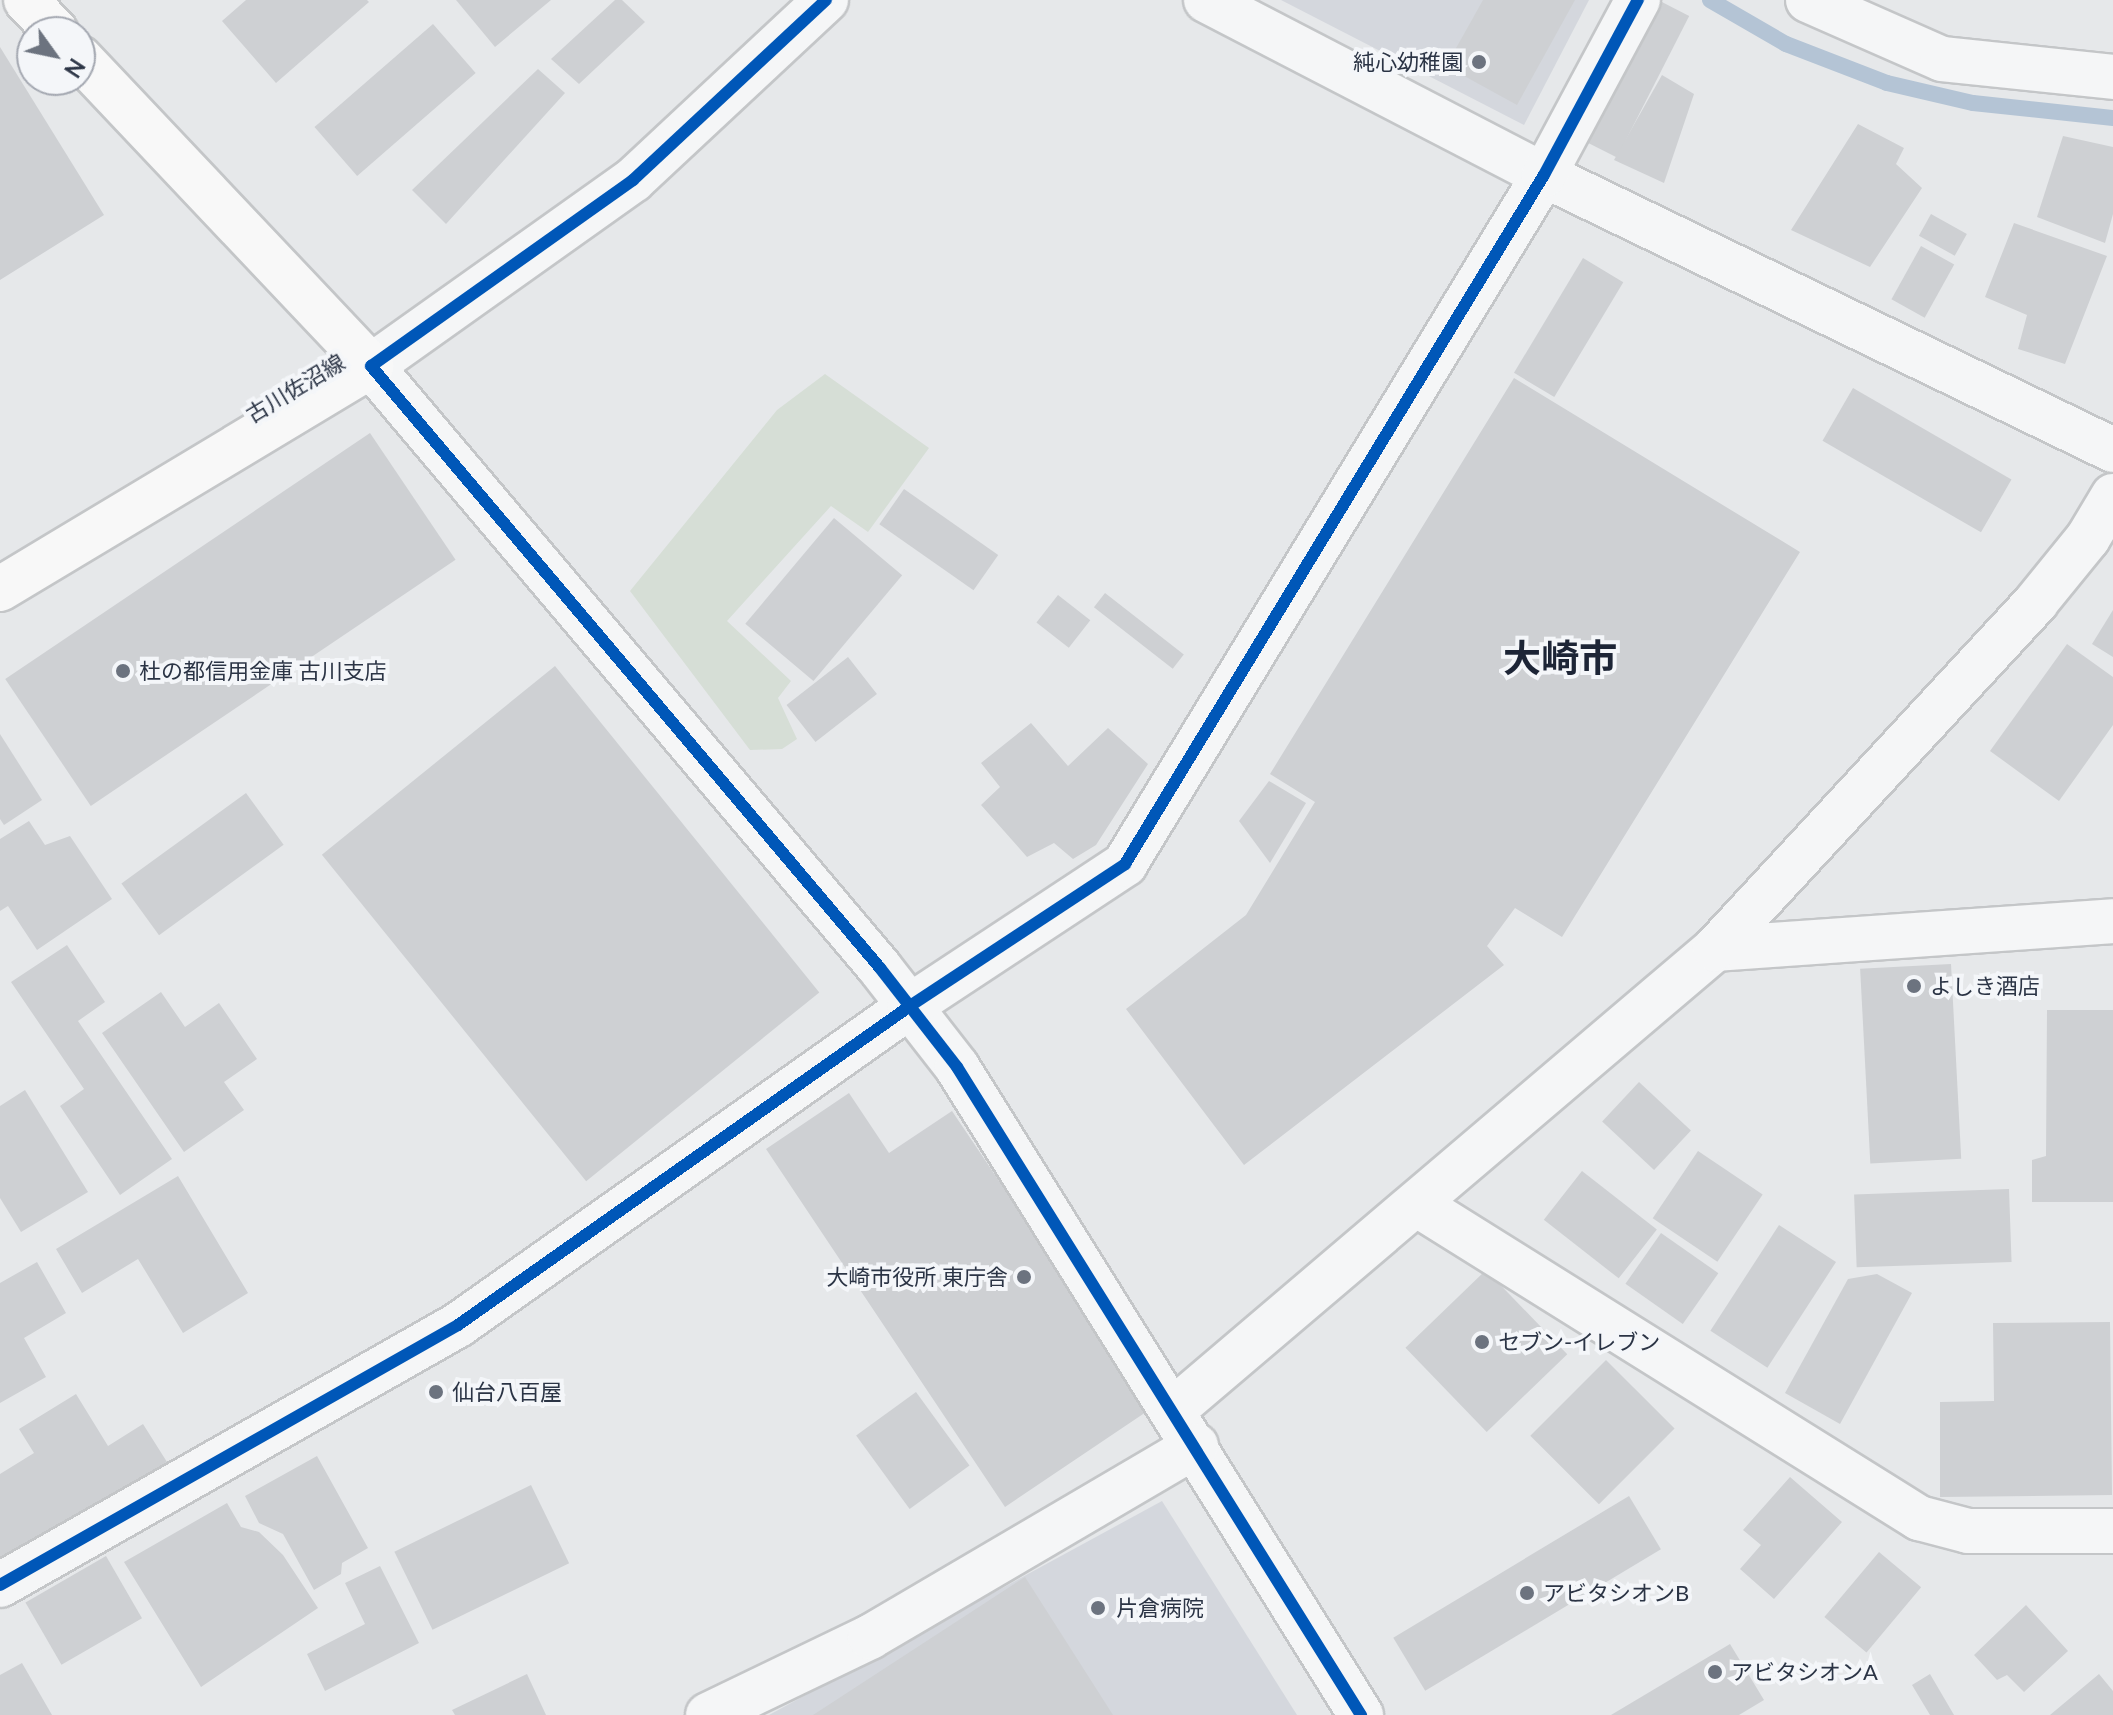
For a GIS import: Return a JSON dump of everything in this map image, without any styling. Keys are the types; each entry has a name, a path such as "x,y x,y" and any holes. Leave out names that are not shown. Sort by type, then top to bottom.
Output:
{"main road":[{"path":"26,0 41,16"},
{"name":"古川佐沼線","path":"0,589 371,366 96,75"}],"street":[{"path":"826,0 633,180 371,366 910,1006 957,1067 1361,1715"},
{"path":"1206,0 1544,175 2113,450"},
{"path":"0,1585 458,1325 910,1006 1125,864 1544,175 1638,0"},
{"path":"1808,0 1942,59 2113,77"},
{"path":"708,1715 870,1637 1184,1428 1418,1205 1715,949 2036,602 2088,538 2113,496"},
{"path":"1715,949 2113,921"},
{"path":"1418,1205 1919,1518 1968,1531 2113,1531"}],"shaded area":[{"name":"純心幼稚園","path":"1281,0 1589,0 1524,125"},
{"path":"825,374 929,448 868,532 831,506 727,621 791,681 778,698 797,739 782,749 750,750 630,591 777,410"},
{"name":"片倉病院","path":"1162,1501 1297,1715 769,1715"}],"building":[{"path":"246,0 369,2 276,83 222,21"},
{"path":"456,0 551,0 495,47"},
{"path":"615,0 622,0 645,22 579,84 551,59"},
{"path":"1483,0 1575,0 1517,105 1446,66"},
{"path":"1658,0 1689,16 1617,158 1586,142"},
{"path":"433,24 476,73 357,176 315,127"},
{"path":"0,47 16,73 16,96 30,96 104,215 0,280"},
{"path":"538,69 565,93 446,224 412,190"},
{"path":"1662,75 1694,94 1664,183 1614,160"},
{"path":"1858,124 1904,148 1896,164 1922,188 1870,267 1791,230"},
{"path":"2063,136 2113,147 2113,214 2105,243 2037,217"},
{"path":"1931,214 1967,234 1955,256 1919,236"},
{"path":"2014,223 2107,256 2065,364 2018,349 2027,315 1985,297"},
{"path":"1921,246 1954,264 1925,318 1891,299"},
{"path":"1583,258 1623,282 1554,397 1514,373"},
{"path":"1514,378 1800,552 1562,937 1515,908 1487,946 1504,965 1244,1165 1126,1009 1246,915 1315,802 1270,774"},
{"path":"1853,388 2011,480 1981,532 1822,441"},
{"path":"370,433 456,560 91,806 5,679"},
{"path":"904,489 998,555 974,590 879,524"},
{"path":"834,518 902,575 813,681 745,624"},
{"path":"1105,593 1184,655 1173,669 1094,607"},
{"path":"1058,595 1090,620 1069,648 1036,623"},
{"path":"2113,610 2113,657 2092,644"},
{"path":"2067,644 2113,677 2113,725 2059,801 1990,751"},
{"path":"848,657 877,694 815,742 787,705"},
{"path":"555,666 819,992 586,1181 322,855"},
{"path":"1031,723 1068,766 1108,728 1148,764 1096,845 1073,859 1054,843 1027,857 981,805 1000,787 981,763"},
{"path":"0,734 42,800 4,825 0,819"},
{"path":"1269,781 1306,803 1270,863 1239,821"},
{"path":"246,793 284,845 159,935 121,884"},
{"path":"29,821 45,845 70,836 112,899 37,950 8,906 0,911 0,839"},
{"path":"67,945 105,1002 78,1021 172,1159 120,1195 60,1106 84,1089 11,982"},
{"path":"1951,964 1961,1159 1870,1163 1860,969"},
{"path":"161,992 185,1027 219,1003 257,1059 224,1082 244,1110 184,1152 102,1033"},
{"path":"2047,1010 2113,1010 2113,1202 2032,1202 2032,1160 2046,1156"},
{"path":"1639,1082 1691,1130 1654,1170 1602,1121"},
{"path":"25,1090 88,1192 21,1232 0,1198 0,1106"},
{"path":"849,1093 889,1153 952,1111 1152,1408 1005,1507 766,1149"},
{"path":"1698,1151 1763,1195 1717,1262 1653,1218"},
{"path":"1582,1171 1657,1229 1619,1278 1544,1220"},
{"path":"178,1176 248,1293 183,1333 138,1259 82,1293 56,1249"},
{"path":"2009,1189 2012,1262 1857,1267 1854,1194"},
{"path":"1779,1225 1836,1262 1767,1368 1710,1331"},
{"path":"1661,1233 1718,1273 1683,1324 1625,1284"},
{"path":"37,1262 66,1313 24,1338 46,1377 0,1403 0,1283"},
{"path":"1486,1270 1567,1354 1487,1432 1405,1348"},
{"path":"1877,1274 1912,1293 1840,1424 1785,1393 1848,1279"},
{"path":"2110,1322 2112,1495 1940,1497 1940,1402 1994,1401 1993,1323"},
{"path":"1606,1360 1675,1429 1599,1504 1530,1436"},
{"path":"916,1392 969,1466 910,1509 856,1435"},
{"path":"76,1394 108,1446 143,1424 167,1462 0,1564 0,1474 34,1453 19,1429"},
{"path":"317,1456 368,1548 342,1563 341,1574 314,1590 283,1534 259,1523 245,1496"},
{"path":"1790,1477 1842,1522 1774,1599 1740,1569 1761,1545 1743,1530"},
{"path":"531,1485 569,1563 433,1630 394,1552"},
{"name":"アビタシオンB","path":"1629,1496 1661,1549 1425,1691 1393,1638"},
{"path":"227,1503 241,1527 259,1532 283,1555 318,1608 201,1687 124,1562"},
{"path":"1879,1552 1921,1587 1866,1652 1824,1617"},
{"path":"106,1556 142,1618 61,1665 25,1602"},
{"path":"380,1566 419,1643 325,1691 307,1654 365,1624 345,1583"},
{"path":"1025,1577 1113,1715 813,1715"},
{"path":"2026,1605 2068,1651 2024,1692 2007,1675 1997,1680 1974,1655"},
{"name":"アビタシオンA","path":"1730,1644 1764,1700 1739,1715 1611,1715"},
{"path":"22,1663 52,1715 0,1715 0,1675"},
{"path":"527,1674 546,1715 455,1715 452,1710"},
{"path":"1930,1674 1954,1715 1930,1715 1912,1685"},
{"path":"2099,1674 2113,1691 2113,1715 2050,1715"}],"waterway":[{"path":"1710,0 1786,44 1887,83 1973,103 2113,118"}],"cycle path":[{"path":"826,0 633,180 371,366 880,968 957,1067 1361,1715"},
{"path":"0,1585 458,1325 910,1006 1125,864 1544,175 1638,0"}],"place":[{"name":"純心幼稚園","path":"1479,62"},
{"name":"杜の都信用金庫 古川支店","path":"123,671"},
{"name":"よしき酒店","path":"1914,986"},
{"name":"大崎市役所 東庁舎","path":"1024,1277"},
{"name":"セブン-イレブン","path":"1482,1342"},
{"name":"仙台八百屋","path":"436,1392"},
{"name":"アビタシオンB","path":"1527,1593"},
{"name":"片倉病院","path":"1098,1608"},
{"name":"アビタシオンA","path":"1715,1672"}],"district":[{"name":"大崎市","path":"1560,658"}]}
